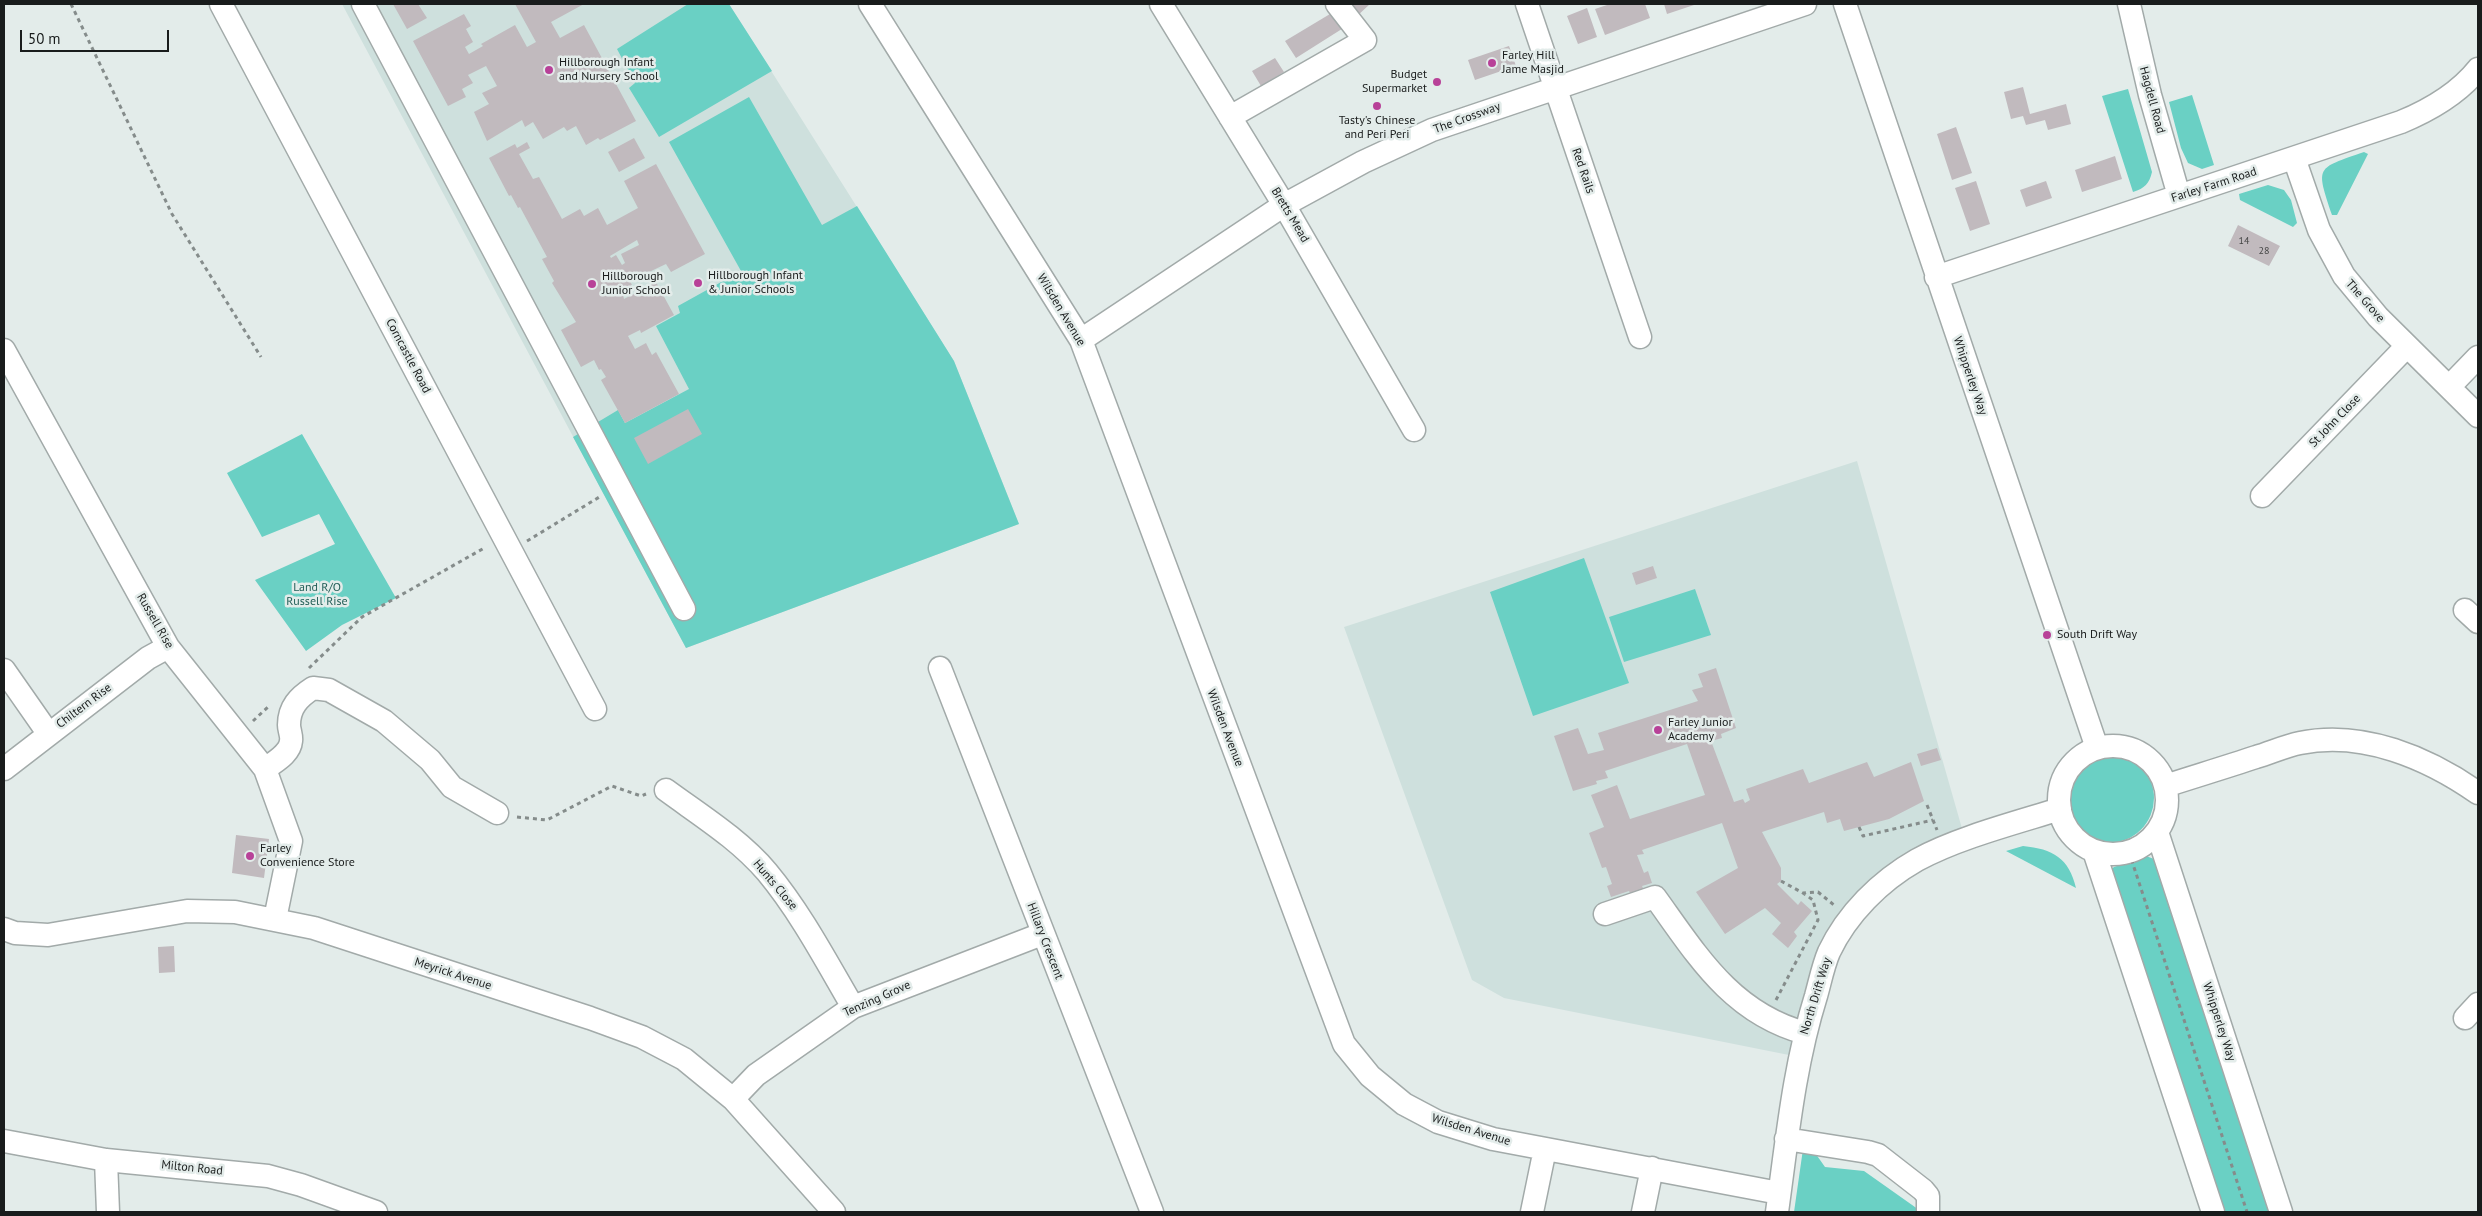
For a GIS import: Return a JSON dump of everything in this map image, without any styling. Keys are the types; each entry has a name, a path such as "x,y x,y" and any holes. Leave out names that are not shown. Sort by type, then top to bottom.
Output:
{"street":[{"name":"Corncastle Road","path":"221,4 595,709"},
{"path":"363,4 684,608"},
{"name":"Wilsden Avenue","path":"870,4 1081,340 1344,1044 1370,1076 1404,1104 1438,1122 1493,1140 1652,1168 1778,1203"},
{"name":"Bretts Mead","path":"1161,4 1284,205 1414,430"},
{"path":"1230,117 1365,40 1337,4"},
{"name":"Red Rails","path":"1526,4 1640,338"},
{"name":"The Crossway","path":"1081,340 1284,205 1363,162 1432,130 1555,87 1698,42 1805,4"},
{"name":"Whipperley Way","path":"1845,4 2097,748"},
{"name":"Hagdell Road","path":"2128,4 2150,95 2179,196"},
{"name":"Farley Farm Road","path":"1936,277 2401,122 2429,110 2467,82 2478,69"},
{"name":"The Grove","path":"2294,158 2319,230 2344,276 2357,294 2478,416"},
{"name":"St John Close","path":"2262,496 2407,346"},
{"name":"Russell Rise","path":"4,350 168,647 265,769 291,841 275,919"},
{"path":"2449,387 2478,357"},
{"name":"Chiltern Rise","path":"4,769 48,733 148,658 168,647"},
{"name":"Hillary Crescent","path":"940,668 1042,934 1152,1212"},
{"path":"4,670 48,733"},
{"path":"265,769 284,755 292,742 289,726 291,711 299,697 313,688 329,690 384,721 430,760 452,788 497,814"},
{"path":"2165,786 2300,743 2339,741 2379,745 2422,760 2454,776 2478,793"},
{"path":"2114,746 2131,749 2146,757 2158,770 2165,786 2167,802 2164,818 2157,832 2144,844 2129,852 2112,854 2094,851 2082,844 2071,834 2064,822 2060,808 2059,793 2067,772 2083,755 2097,748 2114,746"},
{"name":"Hunts Close","path":"666,790 734,841 766,871 803,920 853,1007"},
{"name":"North Drift Way","path":"1778,1203 1786,1139 1804,1033 1829,953 1850,909 1917,860 1981,835 2060,808"},
{"name":"Whipperley Way","path":"2157,832 2281,1212"},
{"path":"2094,851 2213,1212"},
{"path":"1605,914 1655,897 1699,959 1718,981 1774,1024 1804,1033"},
{"name":"Meyrick Avenue","path":"4,929 15,933 48,935 186,911 235,912 314,928 642,1037 684,1059 734,1100 834,1212"},
{"name":"Tenzing Grove","path":"734,1100 756,1075 853,1007 1042,934"},
{"path":"1786,1139 1878,1155 1923,1190 1928,1196 1928,1212"},
{"name":"Milton Road","path":"4,1141 106,1160 268,1176 301,1185 376,1212"},
{"path":"1532,1212 1545,1149"},
{"path":"106,1160 108,1212"},
{"path":"1643,1212 1652,1168"}],"path":[{"path":"71,4 172,214 261,357"},
{"path":"307,670 362,617 619,485"},
{"path":"238,735 272,702"},
{"path":"497,814 547,820 612,786 641,796 666,790"},
{"path":"1859,827 1863,836 1933,820"},
{"path":"2129,852 2247,1212"},
{"path":"1766,1019 1818,920 1813,900 1780,881"},
{"path":"1803,893 1818,892 1850,909"}],"shaded area":[{"name":"Hillborough Infant & Junior Schools","path":"342,4 729,4 954,361 1019,524 686,648"},
{"name":"Farley Junior Academy","path":"1857,461 1963,832 1908,854 1815,962 1789,1055 1504,998 1472,980 1344,627"}],"green space":[{"path":"688,4 729,4 772,71 659,137 629,88 635,83 617,49"},
{"path":"2128,89 2152,172 2146,185 2133,192 2102,96"},
{"path":"2192,95 2214,165 2202,169 2188,163 2181,148 2169,102"},
{"path":"749,97 822,225 857,206 954,361 1019,524 686,648 573,437 618,410 625,423 689,389 656,326 680,313 678,306 741,271 669,142"},
{"path":"2364,152 2368,154 2337,215 2332,215 2323,187 2322,178 2324,172 2328,166 2336,162"},
{"path":"2268,185 2284,190 2291,200 2297,223 2293,227 2240,200 2239,194"},
{"name":"Land R/O Russell Rise","path":"302,434 396,598 342,625 306,651 255,580 335,544 319,514 262,537 227,473"},
{"path":"1584,558 1629,683 1533,716 1490,592"},
{"path":"1695,589 1711,635 1624,662 1609,617"},
{"path":"2100,753 2118,753 2134,760 2147,773 2154,789 2154,807 2147,823 2134,836 2118,843 2100,843 2084,836 2071,823 2064,807 2064,789 2071,773 2084,760"},
{"path":"2023,846 2034,847 2058,857 2069,869 2076,888 2006,851"},
{"path":"2146,856 2154,859 2274,1212 2217,1212 2108,872 2114,867"},
{"path":"1803,1149 1813,1150 1825,1167 1864,1171 1922,1212 1794,1212"}],"building":[{"path":"393,4 418,4 427,18 407,29"},
{"name":"Hillborough Infant and Nursery School","path":"515,4 584,4 551,22 560,38 584,25 636,121 600,140 598,138 586,145 576,126 567,131 564,127 543,139 533,122 525,127 522,120 487,141 474,112 489,104 482,93 497,86 486,66 468,75 473,83 462,89 466,97 448,106 413,41 464,14 471,26 466,29 473,42 465,47 469,54 483,46 481,44 515,25 527,47 536,42"},
{"path":"1344,4 1370,4 1356,17"},
{"path":"1610,4 1645,4 1650,18 1605,35 1595,9"},
{"path":"1664,4 1697,4 1667,14"},
{"path":"1587,8 1597,37 1578,44 1567,16"},
{"path":"1335,11 1345,27 1296,58 1285,41"},
{"name":"Farley Hill Jame Masjid","path":"1509,46 1516,66 1475,80 1468,60"},
{"path":"1275,58 1284,72 1261,86 1252,71"},
{"path":"2023,87 2030,114 2066,104 2071,124 2048,130 2045,120 2026,125 2023,116 2011,119 2004,92"},
{"path":"1956,127 1972,173 1952,180 1937,134"},
{"path":"634,138 645,158 619,172 608,152"},
{"name":"Hillborough Junior School","path":"527,142 530,148 519,154 533,179 539,177 562,219 580,209 584,216 598,208 607,225 638,208 624,181 656,164 705,254 671,272 666,264 630,281 632,285 622,290 624,299 656,282 674,315 641,333 640,330 628,336 635,349 646,343 652,355 656,352 679,394 625,423 601,380 606,377 601,369 599,370 594,360 581,367 561,330 576,322 552,283 554,281 542,259 547,257 520,207 518,208 511,195 509,196 489,158 515,144 517,148","holes":["637,240 639,245 621,254 625,263 622,265 616,255 611,258 610,256"]},
{"path":"2115,156 2122,179 2082,192 2075,170"},
{"path":"1976,181 1990,224 1970,231 1955,188"},
{"path":"2046,181 2052,198 2026,207 2020,190"},
{"path":"2238,225 2280,246 2269,266 2228,246"},
{"path":"688,409 702,434 648,464 634,438"},
{"path":"1653,566 1657,578 1636,585 1632,573"},
{"path":"1716,668 1736,728 1721,734 1722,738 1711,741 1734,802 1743,799 1745,803 1750,800 1746,789 1803,769 1809,783 1867,762 1874,777 1911,762 1924,801 1889,819 1844,831 1840,819 1827,823 1824,812 1762,832 1781,868 1781,881 1777,884 1798,905 1801,901 1812,911 1794,932 1797,936 1788,948 1772,934 1781,923 1765,908 1725,934 1696,892 1738,868 1722,823 1642,850 1644,854 1637,855 1644,873 1648,871 1652,883 1642,886 1644,890 1631,895 1629,891 1611,897 1607,886 1612,884 1606,867 1602,868 1589,833 1604,827 1591,795 1617,785 1630,819 1705,795 1687,744 1605,771 1608,778 1596,781 1597,784 1573,791 1554,736 1578,728 1588,754 1604,750 1598,733 1698,701 1692,690 1703,687 1698,674"},
{"path":"1937,748 1941,760 1921,766 1917,754"},
{"name":"Farley Convenience Store","path":"236,835 269,839 264,878 232,873"},
{"path":"174,946 175,972 159,973 158,947"}],"place":[{"name":"Farley Hill Jame Masjid","path":"1492,63"},
{"name":"Hillborough Infant and Nursery School","path":"549,70"},
{"name":"Budget Supermarket","path":"1437,82"},
{"name":"Tasty's Chinese and Peri Peri","path":"1377,106"},
{"name":"Hillborough Infant & Junior Schools","path":"698,283"},
{"name":"Hillborough Junior School","path":"592,284"},
{"name":"South Drift Way","path":"2047,635"},
{"name":"Farley Junior Academy","path":"1658,730"},
{"name":"Farley Convenience Store","path":"250,856"}]}
